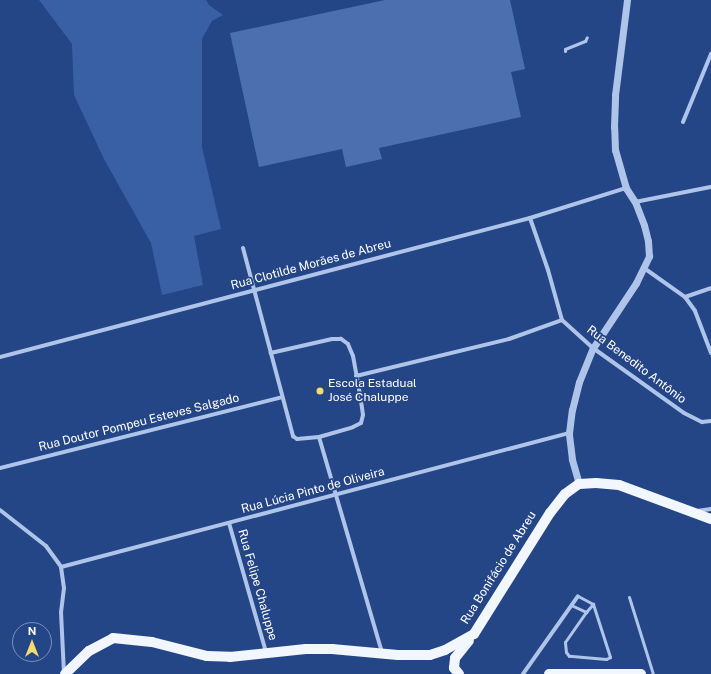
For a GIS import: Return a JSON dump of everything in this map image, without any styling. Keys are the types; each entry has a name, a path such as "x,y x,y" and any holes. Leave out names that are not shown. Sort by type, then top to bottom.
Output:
{"main road":[{"path":"579,484 596,483 619,485 711,519"},
{"name":"Rua Bonifácio de Abreu","path":"64,674 89,651 113,638 152,642 207,656 230,657 332,649 382,654 430,655 459,644 474,634 550,513 565,494 579,484"},
{"path":"459,674 454,668 455,658 474,634"},
{"path":"549,674 641,674"}],"street":[{"path":"579,484 572,459 570,433 572,410 579,382 593,348 636,283 649,256 648,241 644,225 635,202 626,188 615,150 615,95 626,0"},
{"path":"683,122 711,54"},
{"path":"635,202 711,187"},
{"name":"Rua Clotilde Morães de Abreu","path":"0,357 530,218 626,188"},
{"path":"356,376 509,339 562,320 548,270 530,218"},
{"path":"243,248 272,353 292,436 297,439 319,437 354,427 361,423 362,415 356,376 348,344 341,339 316,342 272,353"},
{"path":"644,268 685,297 695,311 711,353"},
{"path":"685,297 711,288"},
{"name":"Rua Benedito Antônio","path":"562,320 593,348 684,413 702,422 711,421"},
{"name":"Rua Doutor Pompeu Esteves Salgado","path":"0,468 282,397"},
{"name":"Rua Lúcia Pinto de Oliveira","path":"61,567 570,433"},
{"path":"319,437 382,654"},
{"path":"691,512 711,509"},
{"path":"0,510 46,546 61,567 64,588 61,612 64,674"},
{"name":"Rua Felipe Chaluppe","path":"229,523 266,653"},
{"path":"523,674 578,596"}],"lane":[{"path":"565,51 565,49 585,42 587,37"},
{"path":"578,596 593,604 610,655 608,658 575,658 566,652 565,642 593,604"},
{"path":"629,597 653,674"},
{"path":"571,605 586,612"}],"shaded area":[{"path":"39,0 206,0 209,5 223,15 212,21 202,39 202,147 221,229 194,236 203,285 162,295 151,243 104,159 74,95 72,44"}],"building":[{"path":"385,0 510,0 525,69 511,72 521,117 379,148 382,159 346,167 342,149 259,167 230,33"}],"place":[{"name":"Escola Estadual José Chaluppe","path":"320,391"}]}
